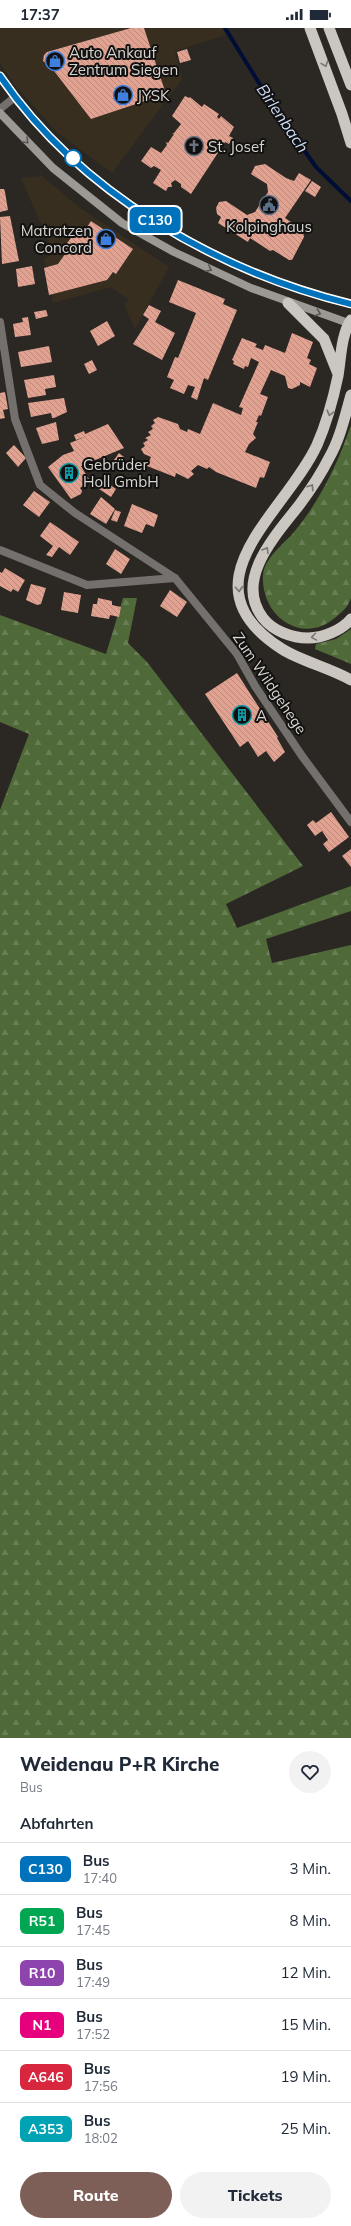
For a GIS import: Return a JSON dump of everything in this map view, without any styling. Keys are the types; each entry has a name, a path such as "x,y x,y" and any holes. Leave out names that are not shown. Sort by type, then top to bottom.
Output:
{"highway":[{"path":"310,28 342,114 351,143"},
{"path":"329,28 351,85"},
{"path":"288,303 324,338 338,374"},
{"path":"350,322 344,340 330,415 316,446 296,481 252,539 238,578 240,597 246,618 261,634 284,650 339,673 351,680"},
{"path":"350,620 329,634 310,638 293,637 267,624 258,611 253,596 254,580 260,560 272,540 311,488 330,457 342,429 351,395"}],"main road":[{"path":"0,76 15,97 52,140 80,165 149,216 184,238 234,264 289,286 351,304"},
{"path":"0,112 53,168 122,223 212,270 288,303 350,322"}],"street":[{"path":"0,109 15,97"},
{"name":"Zum Wildgehege","path":"0,322 15,419 40,485 76,513 175,578 237,654 255,686 302,756 351,822"},
{"path":"0,550 87,585 175,578"}],"shaded area":[{"path":"0,28 222,28 226,35 175,51 182,79 112,173 56,131 14,84 0,63"},
{"path":"42,176 80,208 169,267 135,329 125,307 128,299 111,287 53,303 44,258 54,254 21,178"}],"green space":[{"path":"351,425 351,598 343,611 323,625 310,629 298,628 286,623 277,615 269,604 264,591 264,569 270,558 294,532 320,495 334,467"},
{"path":"123,598 137,598 128,643 147,662 303,866 226,904 237,928 351,886 351,911 266,939 272,963 351,945 351,1738 0,1738 0,810 29,734 0,722 0,615 106,654"},
{"path":"351,629 351,664 315,649 316,644 336,639"}],"building":[{"path":"131,28 144,28 166,94 91,119 51,67 43,61 44,55 47,52"},
{"path":"187,49 191,60 180,63 177,52"},
{"name":"St. Josef","path":"185,96 190,97 202,107 204,104 219,114 217,117 219,119 221,116 234,127 229,136 233,138 229,144 225,142 191,194 181,187 181,184 175,180 171,183 172,187 168,187 166,191 153,183 161,170 154,166 151,168 141,161 151,147 161,153 167,145 166,142 168,143 174,134 172,133 174,133 181,124 172,116"},
{"path":"265,164 286,178 294,181 299,173 311,180 285,218 303,230 304,237 292,260 289,260 273,250 270,251 250,238 248,242 218,223 221,217 217,214 216,208 219,202 226,201 247,215 255,212 268,192 267,184 251,174 255,166"},
{"path":"312,181 321,187 315,197 305,191"},
{"path":"0,189 4,189 8,210 0,212"},
{"path":"10,216 19,261 2,264 0,217"},
{"path":"91,221 133,249 116,274 113,272 107,280 49,295 44,268 58,264 68,250 64,247 74,234 80,238"},
{"path":"32,266 35,284 18,287 16,269"},
{"path":"178,280 225,299 223,304 237,310 208,380 204,378 197,400 191,397 195,387 188,385 184,394 170,388 174,380 167,377 175,357 178,358 196,313 169,302"},
{"path":"149,305 161,311 155,322 175,333 162,360 133,344 149,319 143,315"},
{"path":"46,310 48,316 36,319 34,312"},
{"path":"28,317 31,335 15,337 13,324 23,322 22,318"},
{"path":"107,321 115,336 98,346 90,331"},
{"path":"292,333 313,342 307,358 311,360 309,364 317,368 310,387 300,382 300,385 292,389 288,388 285,376 271,370 260,394 268,397 261,416 259,415 256,422 258,422 253,434 256,438 249,444 245,452 270,462 264,478 260,477 256,488 216,472 209,467 207,469 198,465 191,471 194,474 188,479 176,473 175,477 147,466 151,457 144,454 141,449 145,446 143,443 148,440 145,438 151,435 148,432 153,429 151,426 155,423 153,420 158,417 178,424 180,429 187,432 188,429 200,434 213,403 241,415 243,408 239,407 259,362 251,358 248,367 245,366 244,369 233,364 234,361 232,360 242,338 257,344 255,347 263,350 265,345 285,353"},
{"path":"49,346 52,362 21,367 18,352"},
{"path":"92,360 97,370 89,374 84,364"},
{"path":"54,375 56,387 45,389 46,395 28,398 24,380"},
{"path":"5,392 8,409 3,410 5,418 0,419 0,393"},
{"path":"64,398 67,412 54,418 52,418 51,413 31,417 28,403"},
{"path":"56,422 59,440 42,444 36,428"},
{"path":"108,424 124,448 81,466 90,481 80,488 82,491 81,494 71,499 48,467 63,455 74,451 70,443 87,436 76,440 74,435 84,431 85,434"},
{"path":"14,445 26,458 18,467 6,453"},
{"path":"119,453 124,457 117,466 112,463"},
{"path":"104,481 116,489 111,497 99,489"},
{"path":"34,491 50,502 39,517 23,505"},
{"path":"101,497 115,509 106,524 90,514"},
{"path":"132,504 158,515 154,527 146,524 142,533 124,526"},
{"path":"115,510 121,512 117,522 111,520"},
{"path":"50,522 79,542 70,555 59,547 52,557 46,555 53,546 40,536"},
{"path":"115,549 130,559 121,574 106,564"},
{"path":"5,568 25,580 18,592 13,589 11,592 0,586 0,572 2,573"},
{"path":"31,584 46,588 41,604 37,605 26,600"},
{"path":"170,590 187,602 177,617 160,606"},
{"path":"64,592 81,595 78,613 61,610"},
{"path":"98,598 112,601 112,605 121,607 119,617 110,615 109,619 91,616 93,604 97,604"},
{"name":"A","path":"237,673 278,737 277,738 285,752 274,762 266,751 258,757 248,741 240,747 205,694"},
{"path":"331,812 349,837 329,852 323,844 328,840 322,831 315,836 307,825 313,820 316,823"},
{"path":"351,849 351,867 342,856"}],"waterway":[{"name":"Birlenbach","path":"225,28 275,109 316,167 351,201"}],"bus line":[{"name":"C130","path":"0,76 15,97 52,140 80,165 149,216 184,238 234,264 289,286 351,304"}],"place":[{"name":"Auto Ankauf Zentrum Siegen","path":"55,61"},
{"name":"JYSK","path":"123,95"},
{"name":"St. Josef","path":"194,146"},
{"name":"Kolpinghaus","path":"269,205"},
{"name":"Matratzen Concord","path":"106,239"},
{"name":"Gebrüder Holl GmbH","path":"69,473"},
{"name":"A","path":"242,715"}]}
